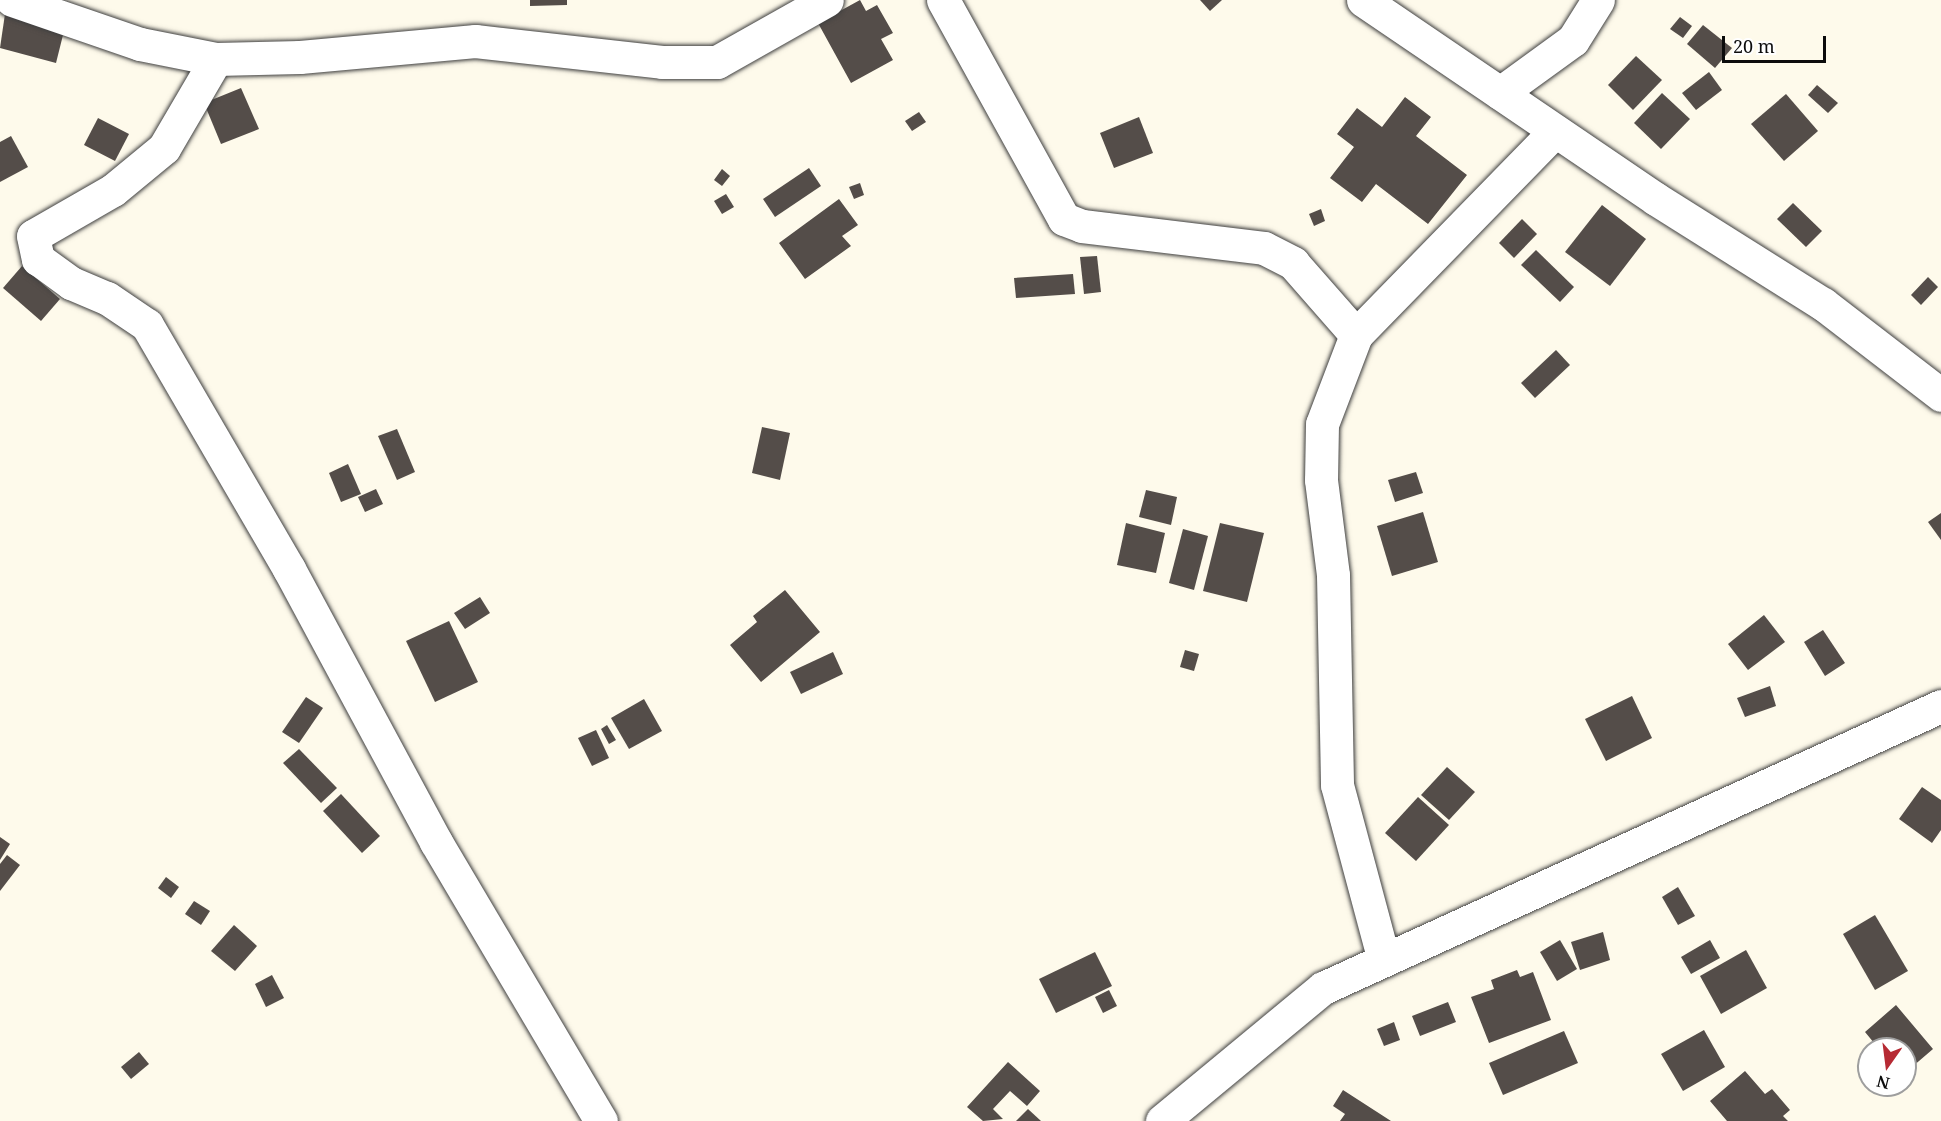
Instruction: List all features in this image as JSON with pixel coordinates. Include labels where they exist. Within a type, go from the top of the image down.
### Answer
[{"type":"street","points":[[12,0],[140,44],[216,59],[300,57],[475,41],[662,62],[717,62],[827,0]]},
{"type":"street","points":[[943,0],[1064,219],[1082,226],[1264,248],[1293,262],[1356,335]]},
{"type":"street","points":[[1363,0],[1555,131],[1823,304],[1941,394]]},
{"type":"street","points":[[1500,93],[1573,40],[1598,0]]},
{"type":"street","points":[[216,59],[164,148],[113,190],[33,236],[38,259],[71,283],[107,298],[147,325],[289,569],[436,842],[601,1121]]},
{"type":"street","points":[[1383,957],[1337,784],[1333,574],[1321,480],[1322,424],[1342,361],[1356,335],[1555,131]]},
{"type":"street","points":[[1162,1121],[1323,988],[1383,957],[1941,706]]},
{"type":"building","points":[[530,0],[567,0],[567,5],[530,6]]},
{"type":"building","points":[[860,0],[866,11],[877,5],[893,33],[881,39],[893,60],[851,83],[818,23]]},
{"type":"building","points":[[1200,0],[1222,0],[1210,11]]},
{"type":"building","points":[[6,7],[66,23],[56,63],[0,48]]},
{"type":"building","points":[[1680,17],[1692,26],[1683,38],[1670,29]]},
{"type":"building","points":[[1703,25],[1732,48],[1715,68],[1687,44]]},
{"type":"building","points":[[1636,56],[1662,80],[1633,110],[1608,85]]},
{"type":"building","points":[[1709,72],[1722,90],[1696,110],[1682,93]]},
{"type":"building","points":[[1817,85],[1838,103],[1828,113],[1808,95]]},
{"type":"building","points":[[241,88],[259,129],[221,144],[204,103]]},
{"type":"building","points":[[1662,93],[1690,119],[1661,149],[1634,123]]},
{"type":"building","points":[[1786,94],[1818,131],[1784,161],[1751,124]]},
{"type":"building","points":[[1405,97],[1431,117],[1416,136],[1467,175],[1428,224],[1376,184],[1362,202],[1330,178],[1354,147],[1337,134],[1357,108],[1382,127]]},
{"type":"building","points":[[919,112],[926,122],[912,131],[905,121]]},
{"type":"building","points":[[1139,117],[1153,153],[1114,168],[1100,133]]},
{"type":"building","points":[[98,118],[129,134],[115,161],[84,145]]},
{"type":"building","points":[[11,136],[28,167],[0,182],[0,142]]},
{"type":"building","points":[[809,168],[821,186],[775,217],[763,199]]},
{"type":"building","points":[[722,169],[730,176],[722,186],[714,180]]},
{"type":"building","points":[[860,183],[864,195],[854,199],[849,187]]},
{"type":"building","points":[[726,194],[734,207],[722,214],[714,201]]},
{"type":"building","points":[[839,199],[858,225],[842,236],[851,246],[805,279],[779,243]]},
{"type":"building","points":[[1793,203],[1822,231],[1806,247],[1777,219]]},
{"type":"building","points":[[1602,205],[1646,239],[1610,286],[1565,252]]},
{"type":"building","points":[[1321,209],[1325,221],[1314,226],[1309,214]]},
{"type":"building","points":[[1522,219],[1537,234],[1514,258],[1499,243]]},
{"type":"building","points":[[1536,250],[1574,287],[1560,302],[1521,265]]},
{"type":"building","points":[[1097,256],[1101,292],[1084,294],[1080,257]]},
{"type":"building","points":[[22,266],[60,299],[41,321],[3,288]]},
{"type":"building","points":[[1073,274],[1075,294],[1016,298],[1014,278]]},
{"type":"building","points":[[1928,277],[1938,287],[1921,305],[1911,295]]},
{"type":"building","points":[[1556,350],[1570,365],[1535,398],[1521,383]]},
{"type":"building","points":[[762,427],[790,433],[780,480],[752,473]]},
{"type":"building","points":[[397,429],[415,472],[397,480],[378,436]]},
{"type":"building","points":[[348,464],[361,494],[341,502],[329,473]]},
{"type":"building","points":[[1416,472],[1423,493],[1395,502],[1388,480]]},
{"type":"building","points":[[376,489],[383,504],[365,512],[358,497]]},
{"type":"building","points":[[1146,490],[1177,497],[1171,525],[1139,517]]},
{"type":"building","points":[[1423,512],[1438,562],[1392,576],[1377,526]]},
{"type":"building","points":[[1941,513],[1941,540],[1928,522]]},
{"type":"building","points":[[1126,523],[1165,533],[1156,573],[1117,565]]},
{"type":"building","points":[[1220,523],[1264,533],[1247,602],[1203,591]]},
{"type":"building","points":[[1183,529],[1208,536],[1194,590],[1169,583]]},
{"type":"building","points":[[785,590],[820,632],[761,682],[730,645],[757,622],[753,616]]},
{"type":"building","points":[[480,597],[490,613],[465,629],[454,613]]},
{"type":"building","points":[[1764,615],[1785,642],[1748,670],[1728,644]]},
{"type":"building","points":[[449,621],[478,682],[435,702],[406,641]]},
{"type":"building","points":[[1823,630],[1845,663],[1825,676],[1804,642]]},
{"type":"building","points":[[1185,650],[1199,654],[1194,671],[1180,667]]},
{"type":"building","points":[[833,652],[843,674],[801,694],[790,672]]},
{"type":"building","points":[[1770,686],[1776,706],[1745,717],[1737,698]]},
{"type":"building","points":[[1632,696],[1652,738],[1606,761],[1585,719]]},
{"type":"building","points":[[306,697],[323,708],[299,743],[282,732]]},
{"type":"building","points":[[644,699],[662,731],[629,749],[611,718]]},
{"type":"building","points":[[607,725],[616,740],[609,744],[601,729]]},
{"type":"building","points":[[596,730],[609,758],[592,766],[578,738]]},
{"type":"building","points":[[299,749],[337,788],[321,803],[283,763]]},
{"type":"building","points":[[1447,767],[1475,792],[1449,820],[1421,795]]},
{"type":"building","points":[[1922,787],[1941,800],[1941,830],[1932,843],[1899,819]]},
{"type":"building","points":[[341,794],[380,836],[362,853],[323,811]]},
{"type":"building","points":[[1418,797],[1449,825],[1416,861],[1385,833]]},
{"type":"building","points":[[0,837],[10,844],[0,860]]},
{"type":"building","points":[[7,855],[20,865],[0,891],[0,864]]},
{"type":"building","points":[[166,877],[179,887],[171,898],[158,888]]},
{"type":"building","points":[[1678,887],[1695,916],[1678,925],[1662,897]]},
{"type":"building","points":[[194,901],[210,911],[201,925],[185,914]]},
{"type":"building","points":[[1875,915],[1908,971],[1875,990],[1843,934]]},
{"type":"building","points":[[234,925],[257,946],[235,971],[211,951]]},
{"type":"building","points":[[1603,932],[1610,960],[1580,970],[1571,942]]},
{"type":"building","points":[[1560,940],[1577,969],[1557,981],[1540,952]]},
{"type":"building","points":[[1710,940],[1720,958],[1691,974],[1681,957]]},
{"type":"building","points":[[1746,950],[1767,988],[1721,1014],[1700,976]]},
{"type":"building","points":[[1095,952],[1112,986],[1056,1013],[1039,979]]},
{"type":"building","points":[[1517,970],[1520,977],[1533,972],[1551,1020],[1489,1043],[1471,997],[1494,989],[1491,980]]},
{"type":"building","points":[[272,975],[284,998],[266,1007],[255,984]]},
{"type":"building","points":[[1109,990],[1117,1006],[1103,1013],[1095,997]]},
{"type":"building","points":[[1448,1002],[1456,1022],[1420,1036],[1412,1016]]},
{"type":"building","points":[[1896,1005],[1933,1049],[1917,1063],[1917,1037],[1869,1037],[1865,1032]]},
{"type":"building","points":[[1394,1022],[1400,1040],[1384,1046],[1377,1029]]},
{"type":"building","points":[[1704,1030],[1725,1067],[1683,1091],[1661,1054]]},
{"type":"building","points":[[1564,1031],[1578,1063],[1503,1095],[1489,1063]]},
{"type":"building","points":[[139,1052],[149,1064],[131,1079],[121,1067]]},
{"type":"building","points":[[1008,1062],[1040,1091],[1027,1106],[1010,1091],[993,1109],[1003,1119],[983,1121],[967,1107]]},
{"type":"building","points":[[1745,1071],[1765,1094],[1772,1089],[1790,1110],[1783,1116],[1788,1121],[1727,1121],[1710,1101]]},
{"type":"building","points":[[1343,1090],[1391,1121],[1340,1121],[1345,1114],[1333,1106]]},
{"type":"building","points":[[1028,1109],[1041,1121],[1016,1121]]}]
